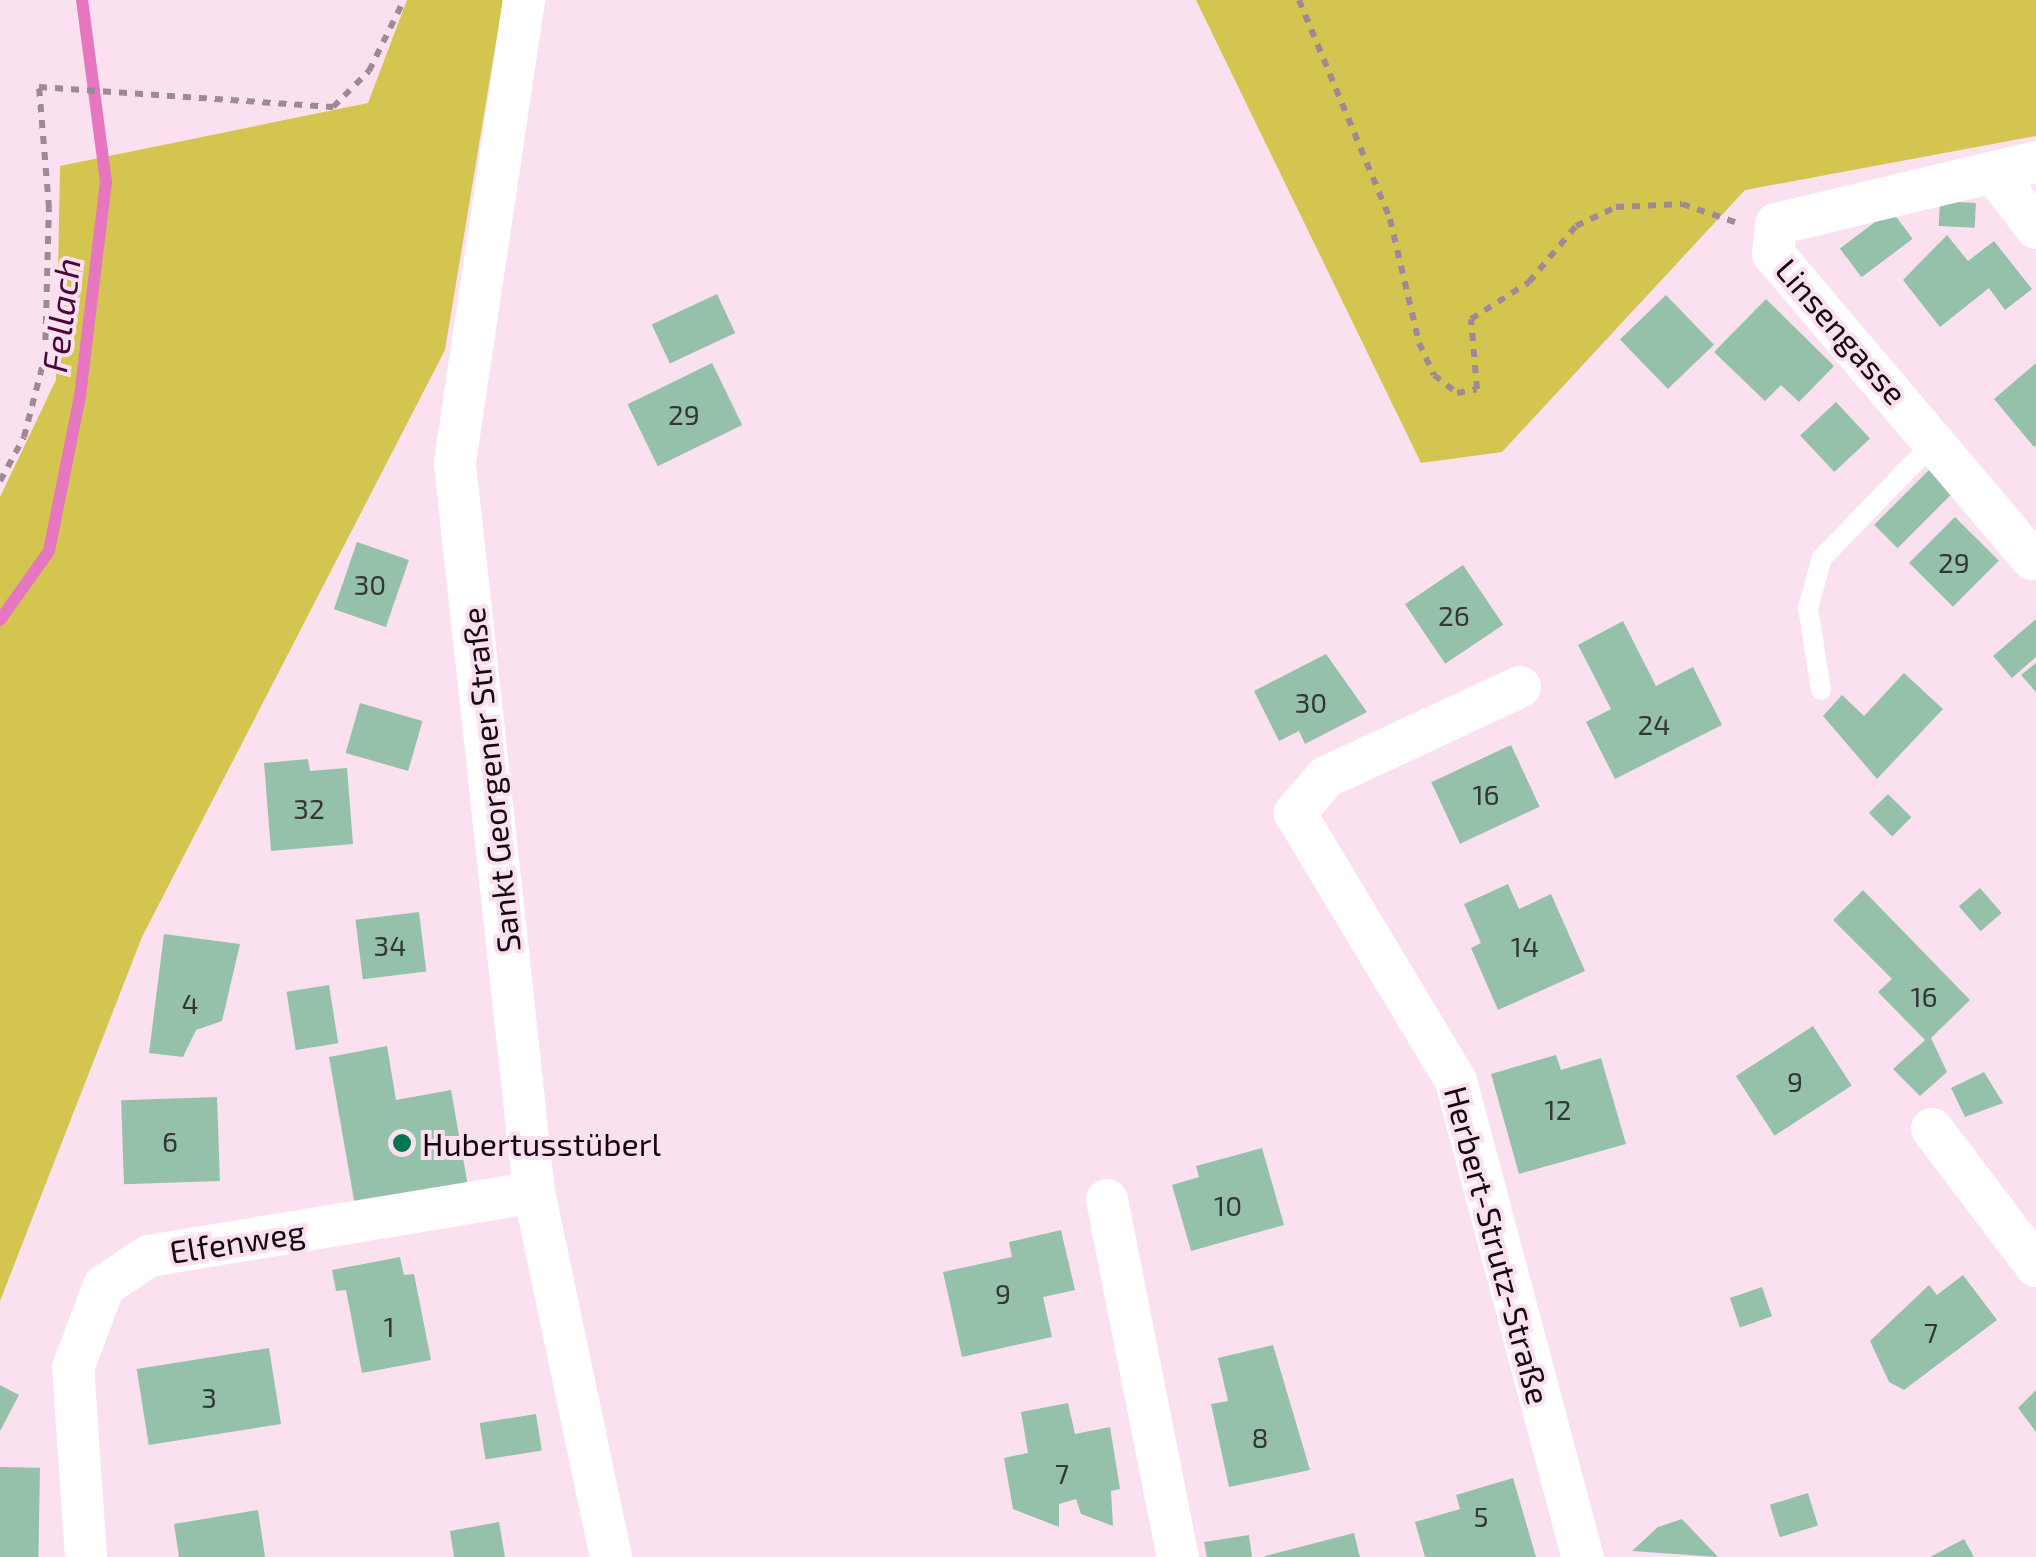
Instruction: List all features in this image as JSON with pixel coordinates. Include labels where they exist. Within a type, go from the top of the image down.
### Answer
[{"type":"street","name":"Sankt Georgener Straße","points":[[524,0],[456,464],[534,1192],[611,1557]]},
{"type":"street","name":"Linsengasse","points":[[2032,559],[1936,440],[1773,254],[1776,224],[2036,162]]},
{"type":"street","points":[[1994,173],[2036,228]]},
{"type":"street","name":"Herbert-Strutz-Straße","points":[[1520,687],[1326,777],[1295,813],[1456,1081],[1583,1557]]},
{"type":"street","points":[[1932,1129],[2036,1266]]},
{"type":"street","name":"Elfenweg","points":[[86,1557],[73,1368],[104,1286],[150,1256],[534,1192]]},
{"type":"street","points":[[1107,1200],[1178,1557]]},
{"type":"lane","points":[[1821,690],[1808,608],[1822,558],[1936,440]]},
{"type":"path","points":[[0,481],[24,438],[45,356],[49,208],[39,87],[117,87],[136,92],[333,107],[369,72],[404,0]]},
{"type":"path","points":[[1298,0],[1390,219],[1419,343],[1434,375],[1457,393],[1477,390],[1472,319],[1529,282],[1576,226],[1616,207],[1682,204],[1735,222],[1776,224]]},
{"type":"shaded area","points":[[407,0],[503,0],[445,350],[142,937],[0,1301],[0,497],[56,380],[60,166],[368,103]]},
{"type":"shaded area","points":[[1196,0],[2036,0],[2036,136],[1745,190],[1502,452],[1421,463]]},
{"type":"building","points":[[1940,201],[1976,203],[1975,228],[1939,226]]},
{"type":"building","points":[[1891,210],[1913,239],[1862,277],[1840,249]]},
{"type":"building","points":[[1947,235],[1968,261],[1994,241],[2032,289],[2005,310],[1989,288],[1940,327],[1903,280]]},
{"type":"building","points":[[717,294],[735,333],[670,363],[652,324]]},
{"type":"building","points":[[1666,295],[1714,345],[1668,389],[1620,339]]},
{"type":"building","points":[[1766,299],[1834,366],[1799,402],[1781,385],[1765,401],[1714,352]]},
{"type":"building","points":[[712,363],[742,425],[658,466],[628,404]]},
{"type":"building","points":[[2036,363],[2036,445],[2034,447],[1994,399]]},
{"type":"building","points":[[1836,402],[1870,439],[1834,472],[1800,435]]},
{"type":"building","points":[[1935,464],[1958,487],[1898,548],[1874,525]]},
{"type":"building","points":[[1955,517],[1999,561],[1953,607],[1909,563]]},
{"type":"building","points":[[357,542],[409,560],[386,627],[334,609]]},
{"type":"building","points":[[1463,565],[1503,625],[1445,664],[1405,604]]},
{"type":"building","points":[[2036,619],[2036,657],[2012,678],[1993,656]]},
{"type":"building","points":[[1623,621],[1656,686],[1693,667],[1722,725],[1615,779],[1586,722],[1611,709],[1578,645]]},
{"type":"building","points":[[1326,654],[1367,712],[1305,744],[1299,731],[1279,741],[1254,691]]},
{"type":"building","points":[[2036,663],[2036,692],[2021,675]]},
{"type":"building","points":[[1904,673],[1943,709],[1877,779],[1823,716],[1842,695],[1864,716]]},
{"type":"building","points":[[360,703],[422,721],[408,771],[346,753]]},
{"type":"building","points":[[1511,745],[1540,807],[1460,844],[1431,782]]},
{"type":"building","points":[[308,759],[310,771],[347,768],[353,844],[271,851],[264,763]]},
{"type":"building","points":[[1888,794],[1911,817],[1892,836],[1869,813]]},
{"type":"building","points":[[1508,884],[1519,909],[1551,894],[1585,971],[1498,1010],[1471,948],[1481,943],[1464,904]]},
{"type":"building","points":[[1980,888],[2002,913],[1981,931],[1959,906]]},
{"type":"building","points":[[1863,890],[1970,1000],[1931,1038],[1947,1072],[1920,1096],[1893,1069],[1925,1040],[1878,992],[1892,979],[1833,920]]},
{"type":"building","points":[[419,912],[426,972],[363,979],[355,920]]},
{"type":"building","points":[[164,934],[240,944],[222,1021],[196,1030],[183,1057],[149,1053]]},
{"type":"building","points":[[329,985],[338,1043],[296,1050],[287,992]]},
{"type":"building","points":[[1813,1026],[1852,1086],[1775,1136],[1736,1076]]},
{"type":"building","name":"Hubertusstüberl","points":[[387,1046],[396,1100],[451,1090],[468,1186],[355,1206],[329,1057]]},
{"type":"building","points":[[1556,1055],[1561,1070],[1601,1058],[1626,1144],[1519,1174],[1491,1074]]},
{"type":"building","points":[[1984,1072],[2003,1103],[1965,1117],[1951,1088]]},
{"type":"building","points":[[217,1097],[220,1181],[124,1184],[121,1100]]},
{"type":"building","points":[[1262,1148],[1284,1225],[1191,1251],[1172,1185],[1199,1177],[1196,1166]]},
{"type":"building","points":[[1061,1230],[1075,1290],[1043,1297],[1052,1337],[962,1357],[943,1272],[1012,1257],[1009,1242]]},
{"type":"building","points":[[400,1257],[404,1275],[414,1274],[431,1360],[362,1373],[346,1290],[336,1291],[332,1270]]},
{"type":"building","points":[[1963,1275],[1997,1320],[1904,1390],[1889,1382],[1870,1341],[1929,1285],[1937,1295]]},
{"type":"building","points":[[1762,1287],[1772,1316],[1740,1327],[1730,1298]]},
{"type":"building","points":[[1273,1345],[1310,1470],[1229,1487],[1211,1404],[1228,1401],[1218,1358]]},
{"type":"building","points":[[269,1348],[281,1424],[149,1445],[137,1369]]},
{"type":"building","points":[[0,1385],[19,1395],[0,1431]]},
{"type":"building","points":[[2036,1390],[2036,1432],[2018,1408]]},
{"type":"building","points":[[1068,1403],[1075,1434],[1110,1427],[1120,1489],[1111,1491],[1113,1526],[1081,1514],[1076,1499],[1059,1504],[1059,1527],[1013,1509],[1004,1458],[1028,1453],[1021,1412]]},
{"type":"building","points":[[536,1414],[542,1451],[485,1459],[480,1423]]},
{"type":"building","points":[[0,1467],[40,1468],[38,1557],[0,1557]]},
{"type":"building","points":[[1513,1478],[1536,1557],[1425,1557],[1415,1522],[1460,1509],[1456,1495]]},
{"type":"building","points":[[1808,1493],[1818,1526],[1780,1537],[1770,1505]]},
{"type":"building","points":[[258,1510],[265,1557],[179,1557],[174,1524]]},
{"type":"building","points":[[1682,1519],[1718,1557],[1632,1551],[1658,1527]]},
{"type":"building","points":[[499,1522],[505,1557],[454,1557],[450,1531]]},
{"type":"building","points":[[1354,1533],[1360,1557],[1265,1557],[1265,1556]]},
{"type":"building","points":[[1249,1535],[1252,1557],[1207,1557],[1204,1542]]},
{"type":"building","points":[[1964,1539],[1974,1557],[1930,1557]]},
{"type":"waterway","name":"Fellach","points":[[0,620],[49,551],[80,396],[106,182],[82,0]]},
{"type":"place","name":"Hubertusstüberl","points":[[402,1143]]}]
